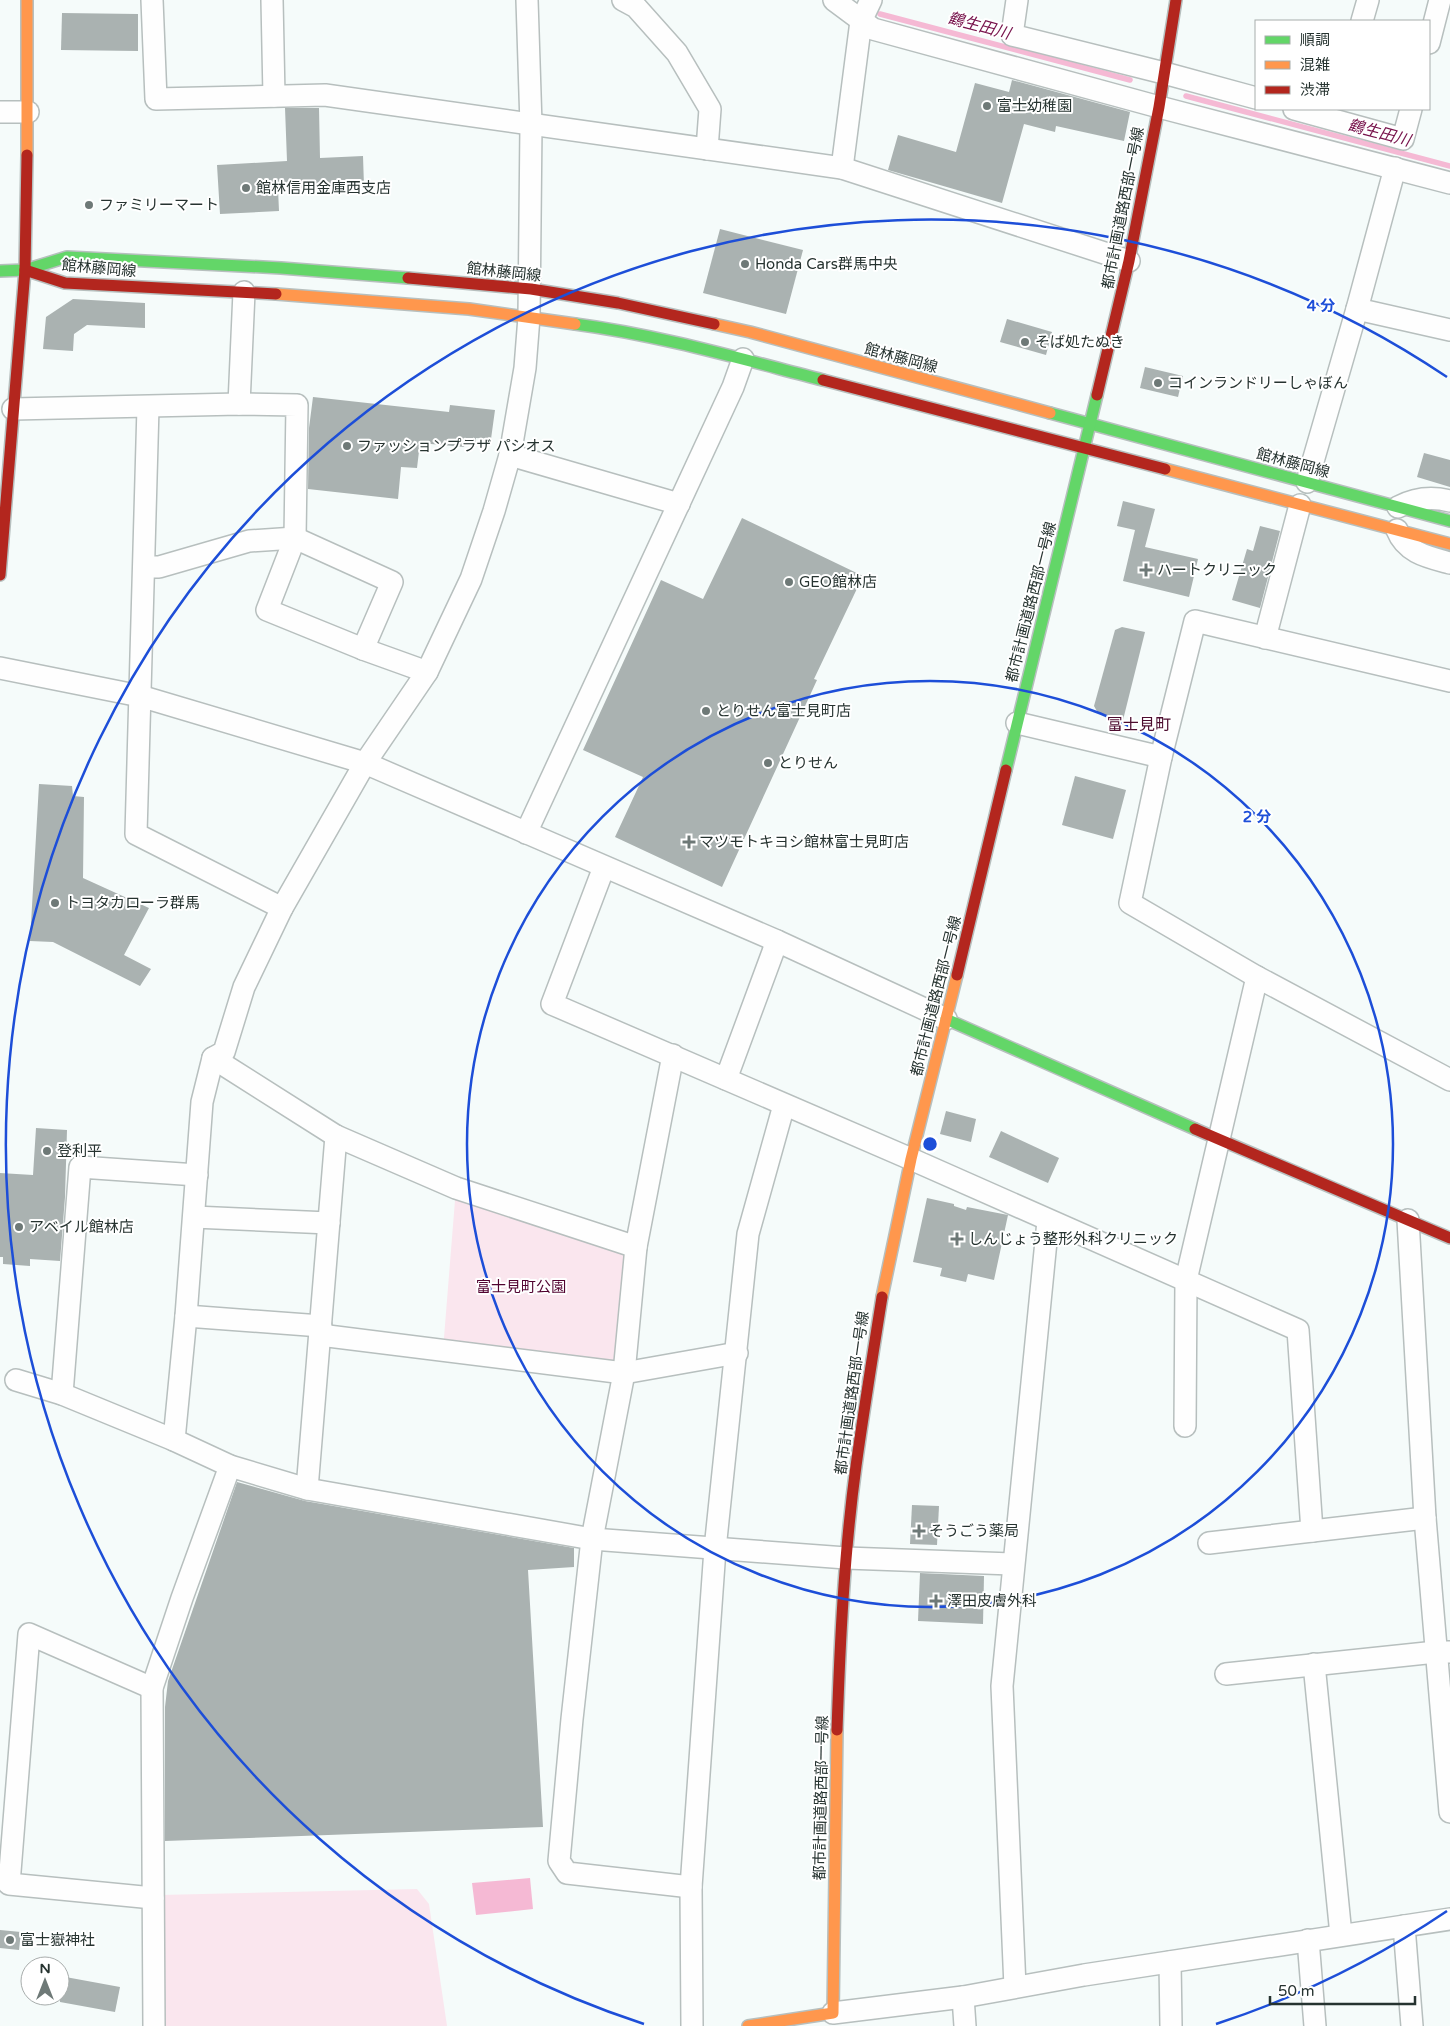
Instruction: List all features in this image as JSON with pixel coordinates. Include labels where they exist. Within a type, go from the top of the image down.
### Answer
[{"type":"main road","points":[[0,575],[25,270],[28,112],[27,0]]},
{"type":"main road","name":"都市計画道路西部一号線","points":[[833,2013],[835,1800],[840,1634],[856,1466],[883,1287],[911,1159],[1129,261],[1176,0]]},
{"type":"main road","name":"館林藤岡線","points":[[25,270],[67,257],[402,277],[531,290],[618,303],[750,332],[1450,521]]},
{"type":"main road","points":[[0,271],[25,270]]},
{"type":"main road","name":"館林藤岡線","points":[[25,270],[65,283],[244,292],[468,309],[613,329],[743,359],[1450,544]]},
{"type":"main road","points":[[946,1019],[1220,1140],[1450,1238]]},
{"type":"main road","points":[[748,2026],[833,2013]]},
{"type":"street","points":[[152,0],[156,99],[324,95],[842,168],[1129,261]]},
{"type":"street","points":[[272,0],[274,96]]},
{"type":"street","points":[[174,1440],[186,1316],[202,1102],[213,1058],[224,1052],[244,987],[282,908],[365,763],[427,672],[471,578],[494,511],[510,455],[525,368],[531,290],[531,125],[527,0]]},
{"type":"street","points":[[623,0],[636,7],[677,53],[710,108],[707,149]]},
{"type":"street","points":[[834,0],[873,29],[1158,107],[1450,183]]},
{"type":"street","points":[[842,168],[862,21],[871,0]]},
{"type":"street","points":[[1017,0],[1012,35],[1255,98]]},
{"type":"street","points":[[1362,20],[1368,0]]},
{"type":"street","points":[[1430,39],[1440,0]]},
{"type":"street","points":[[1301,110],[1337,115],[1403,139],[1411,110]]},
{"type":"street","points":[[0,112],[28,112]]},
{"type":"street","points":[[1308,482],[1395,168]]},
{"type":"street","points":[[238,404],[244,292]]},
{"type":"street","points":[[1357,309],[1450,330]]},
{"type":"street","points":[[526,833],[733,387],[743,359]]},
{"type":"street","points":[[13,409],[238,404],[297,405],[295,538],[267,610],[363,649],[427,672]]},
{"type":"street","points":[[148,407],[136,834],[282,908]]},
{"type":"street","points":[[510,455],[679,504]]},
{"type":"street","points":[[1398,507],[1422,498],[1440,498],[1450,501]]},
{"type":"street","points":[[1265,638],[1300,505]]},
{"type":"street","points":[[1397,530],[1404,544],[1414,552],[1450,563]]},
{"type":"street","points":[[144,567],[160,567],[249,541],[295,538],[392,582],[363,649]]},
{"type":"street","points":[[1450,682],[1195,621],[1161,757],[1130,903],[1257,977],[1450,1080]]},
{"type":"street","points":[[0,668],[140,696],[365,763],[777,941],[946,1019]]},
{"type":"street","points":[[1017,723],[1161,757]]},
{"type":"street","points":[[604,867],[552,1004],[911,1159],[1298,1330],[1312,1531]]},
{"type":"street","points":[[726,1079],[777,941]]},
{"type":"street","points":[[1184,1426],[1186,1280],[1257,977]]},
{"type":"street","points":[[673,1055],[636,1247],[624,1373],[592,1538],[572,1718],[559,1861],[566,1873],[691,1887]]},
{"type":"street","points":[[213,1058],[336,1136],[456,1188],[636,1247]]},
{"type":"street","points":[[692,2026],[691,1887],[715,1549],[748,1234],[784,1105]]},
{"type":"street","points":[[307,1489],[336,1136]]},
{"type":"street","points":[[62,1394],[80,1167],[197,1175]]},
{"type":"street","points":[[194,1217],[329,1224]]},
{"type":"street","points":[[1408,1220],[1425,1518],[1443,1652],[1450,1812]]},
{"type":"street","points":[[1015,1987],[1001,1696],[1012,1564],[1048,1221]]},
{"type":"street","points":[[186,1316],[320,1331],[624,1373],[737,1353]]},
{"type":"street","points":[[16,1380],[62,1394],[174,1440],[230,1466],[307,1489],[592,1538],[846,1558],[1012,1564]]},
{"type":"street","points":[[154,2026],[152,1688],[182,1598],[230,1466]]},
{"type":"street","points":[[1210,1543],[1425,1518]]},
{"type":"street","points":[[152,1688],[29,1634],[9,1760],[9,1884],[153,1898]]},
{"type":"street","points":[[1226,1674],[1443,1652]]},
{"type":"street","points":[[1314,1664],[1341,1935]]},
{"type":"street","points":[[833,2013],[963,1997],[1170,1962],[1450,1919]]},
{"type":"street","points":[[1404,1926],[1412,2026]]},
{"type":"street","points":[[1308,1940],[1315,2026]]},
{"type":"street","points":[[1170,1962],[1171,2026]]},
{"type":"street","points":[[963,1997],[965,2026]]},
{"type":"green space","name":"富士見町公園","points":[[456,1188],[636,1247],[624,1373],[443,1350]]},
{"type":"green space","points":[[417,1889],[429,1904],[447,2026],[162,2026],[160,1895]]},
{"type":"shaded area","points":[[530,1878],[533,1909],[476,1915],[472,1883]]},
{"type":"building","points":[[62,13],[138,14],[138,51],[61,50]]},
{"type":"building","points":[[1012,80],[1130,112],[1124,141],[1056,126],[1055,132],[1024,124],[1002,203],[888,170],[898,135],[956,152],[975,83],[1009,92]]},
{"type":"building","points":[[285,108],[319,108],[320,158],[363,156],[364,186],[278,189],[279,211],[220,214],[217,165],[287,161]]},
{"type":"building","points":[[720,229],[803,250],[786,314],[703,293]]},
{"type":"building","points":[[73,299],[145,303],[145,328],[87,325],[74,334],[73,351],[43,349],[46,317]]},
{"type":"building","points":[[1007,319],[1052,332],[1046,355],[1000,342]]},
{"type":"building","points":[[1145,367],[1183,376],[1178,397],[1140,388]]},
{"type":"building","points":[[313,397],[449,412],[450,405],[495,410],[491,439],[476,438],[476,444],[465,443],[464,447],[420,443],[417,468],[401,467],[398,499],[308,489],[309,428]]},
{"type":"building","points":[[1424,453],[1450,460],[1450,487],[1417,477]]},
{"type":"building","points":[[1123,501],[1155,509],[1145,547],[1198,559],[1189,597],[1123,581],[1135,530],[1117,526]]},
{"type":"building","points":[[742,518],[863,576],[814,679],[817,680],[722,887],[615,837],[643,777],[583,750],[661,580],[703,599]]},
{"type":"building","points":[[1260,526],[1280,531],[1260,608],[1232,600],[1247,549],[1253,551]]},
{"type":"building","points":[[1122,627],[1145,632],[1123,720],[1098,713],[1094,706],[1115,630]]},
{"type":"building","points":[[1075,776],[1126,790],[1113,839],[1062,825]]},
{"type":"building","points":[[39,784],[72,786],[73,796],[84,797],[83,878],[149,908],[124,955],[151,969],[140,986],[53,942],[30,941]]},
{"type":"building","points":[[946,1111],[976,1119],[971,1142],[940,1134]]},
{"type":"building","points":[[36,1128],[67,1130],[65,1197],[60,1261],[30,1259],[30,1266],[3,1264],[3,1257],[0,1257],[0,1173],[33,1175]]},
{"type":"building","points":[[1001,1131],[1059,1158],[1048,1183],[989,1157]]},
{"type":"building","points":[[927,1198],[954,1204],[954,1206],[966,1210],[967,1207],[1008,1215],[994,1280],[968,1274],[966,1282],[940,1276],[942,1268],[913,1262]]},
{"type":"building","points":[[237,1482],[305,1501],[574,1548],[574,1567],[528,1570],[543,1827],[165,1841],[165,1707],[168,1681]]},
{"type":"building","points":[[912,1505],[939,1506],[937,1545],[910,1544]]},
{"type":"building","points":[[920,1573],[984,1576],[983,1624],[918,1621]]},
{"type":"building","name":"富士嶽神社","points":[[0,1930],[21,1932],[19,1950],[0,1948]]},
{"type":"building","points":[[70,1978],[120,1987],[115,2012],[70,2004]]},
{"type":"waterway","name":"鶴生田川","points":[[880,14],[1130,80]]},
{"type":"waterway","name":"鶴生田川","points":[[1186,96],[1450,166]]},
{"type":"traffic: fast","points":[[25,270],[67,257],[281,268],[408,278]]},
{"type":"traffic: fast","points":[[0,271],[25,270]]},
{"type":"traffic: fast","points":[[575,324],[638,334],[823,380]]},
{"type":"traffic: fast","points":[[1006,770],[1097,395]]},
{"type":"traffic: fast","points":[[1050,413],[1450,521]]},
{"type":"traffic: fast","points":[[946,1019],[1195,1129]]},
{"type":"traffic: slow","points":[[27,0],[27,155]]},
{"type":"traffic: slow","points":[[276,294],[469,309],[575,324]]},
{"type":"traffic: slow","points":[[714,324],[1050,413]]},
{"type":"traffic: slow","points":[[1165,469],[1450,544]]},
{"type":"traffic: slow","points":[[882,1297],[911,1159],[957,975]]},
{"type":"traffic: slow","points":[[748,2026],[833,2013],[837,1730]]},
{"type":"traffic: jam","points":[[1097,395],[1129,261],[1159,107],[1176,0]]},
{"type":"traffic: jam","points":[[0,575],[25,270],[27,155]]},
{"type":"traffic: jam","points":[[25,270],[65,283],[276,294]]},
{"type":"traffic: jam","points":[[408,278],[531,289],[618,303],[714,324]]},
{"type":"traffic: jam","points":[[823,380],[1165,469]]},
{"type":"traffic: jam","points":[[957,975],[1006,770]]},
{"type":"traffic: jam","points":[[1195,1129],[1450,1238]]},
{"type":"traffic: jam","points":[[837,1730],[848,1532],[859,1445],[882,1297]]},
{"type":"place","name":"富士幼稚園","points":[[987,106]]},
{"type":"place","name":"館林信用金庫西支店","points":[[246,188]]},
{"type":"place","name":"ファミリーマート","points":[[89,205]]},
{"type":"place","name":"Honda Cars群馬中央","points":[[745,264]]},
{"type":"place","name":"そば処たぬき","points":[[1025,342]]},
{"type":"place","name":"コインランドリーしゃぼん","points":[[1158,383]]},
{"type":"place","name":"ファッションプラザ パシオス","points":[[347,446]]},
{"type":"place","name":"ハートクリニック","points":[[1146,570]]},
{"type":"place","name":"GEO館林店","points":[[789,582]]},
{"type":"place","name":"とりせん富士見町店","points":[[706,711]]},
{"type":"place","name":"とりせん","points":[[768,763]]},
{"type":"place","name":"マツモトキヨシ館林富士見町店","points":[[689,842]]},
{"type":"place","name":"トヨタカローラ群馬","points":[[55,903]]},
{"type":"place","name":"登利平","points":[[47,1151]]},
{"type":"place","name":"アベイル館林店","points":[[19,1227]]},
{"type":"place","name":"しんじょう整形外科クリニック","points":[[957,1239]]},
{"type":"place","name":"そうごう薬局","points":[[919,1531]]},
{"type":"place","name":"澤田皮膚外科","points":[[936,1601]]},
{"type":"place","name":"富士嶽神社","points":[[10,1940]]},
{"type":"district","name":"富士見町","points":[[1139,725]]}]
